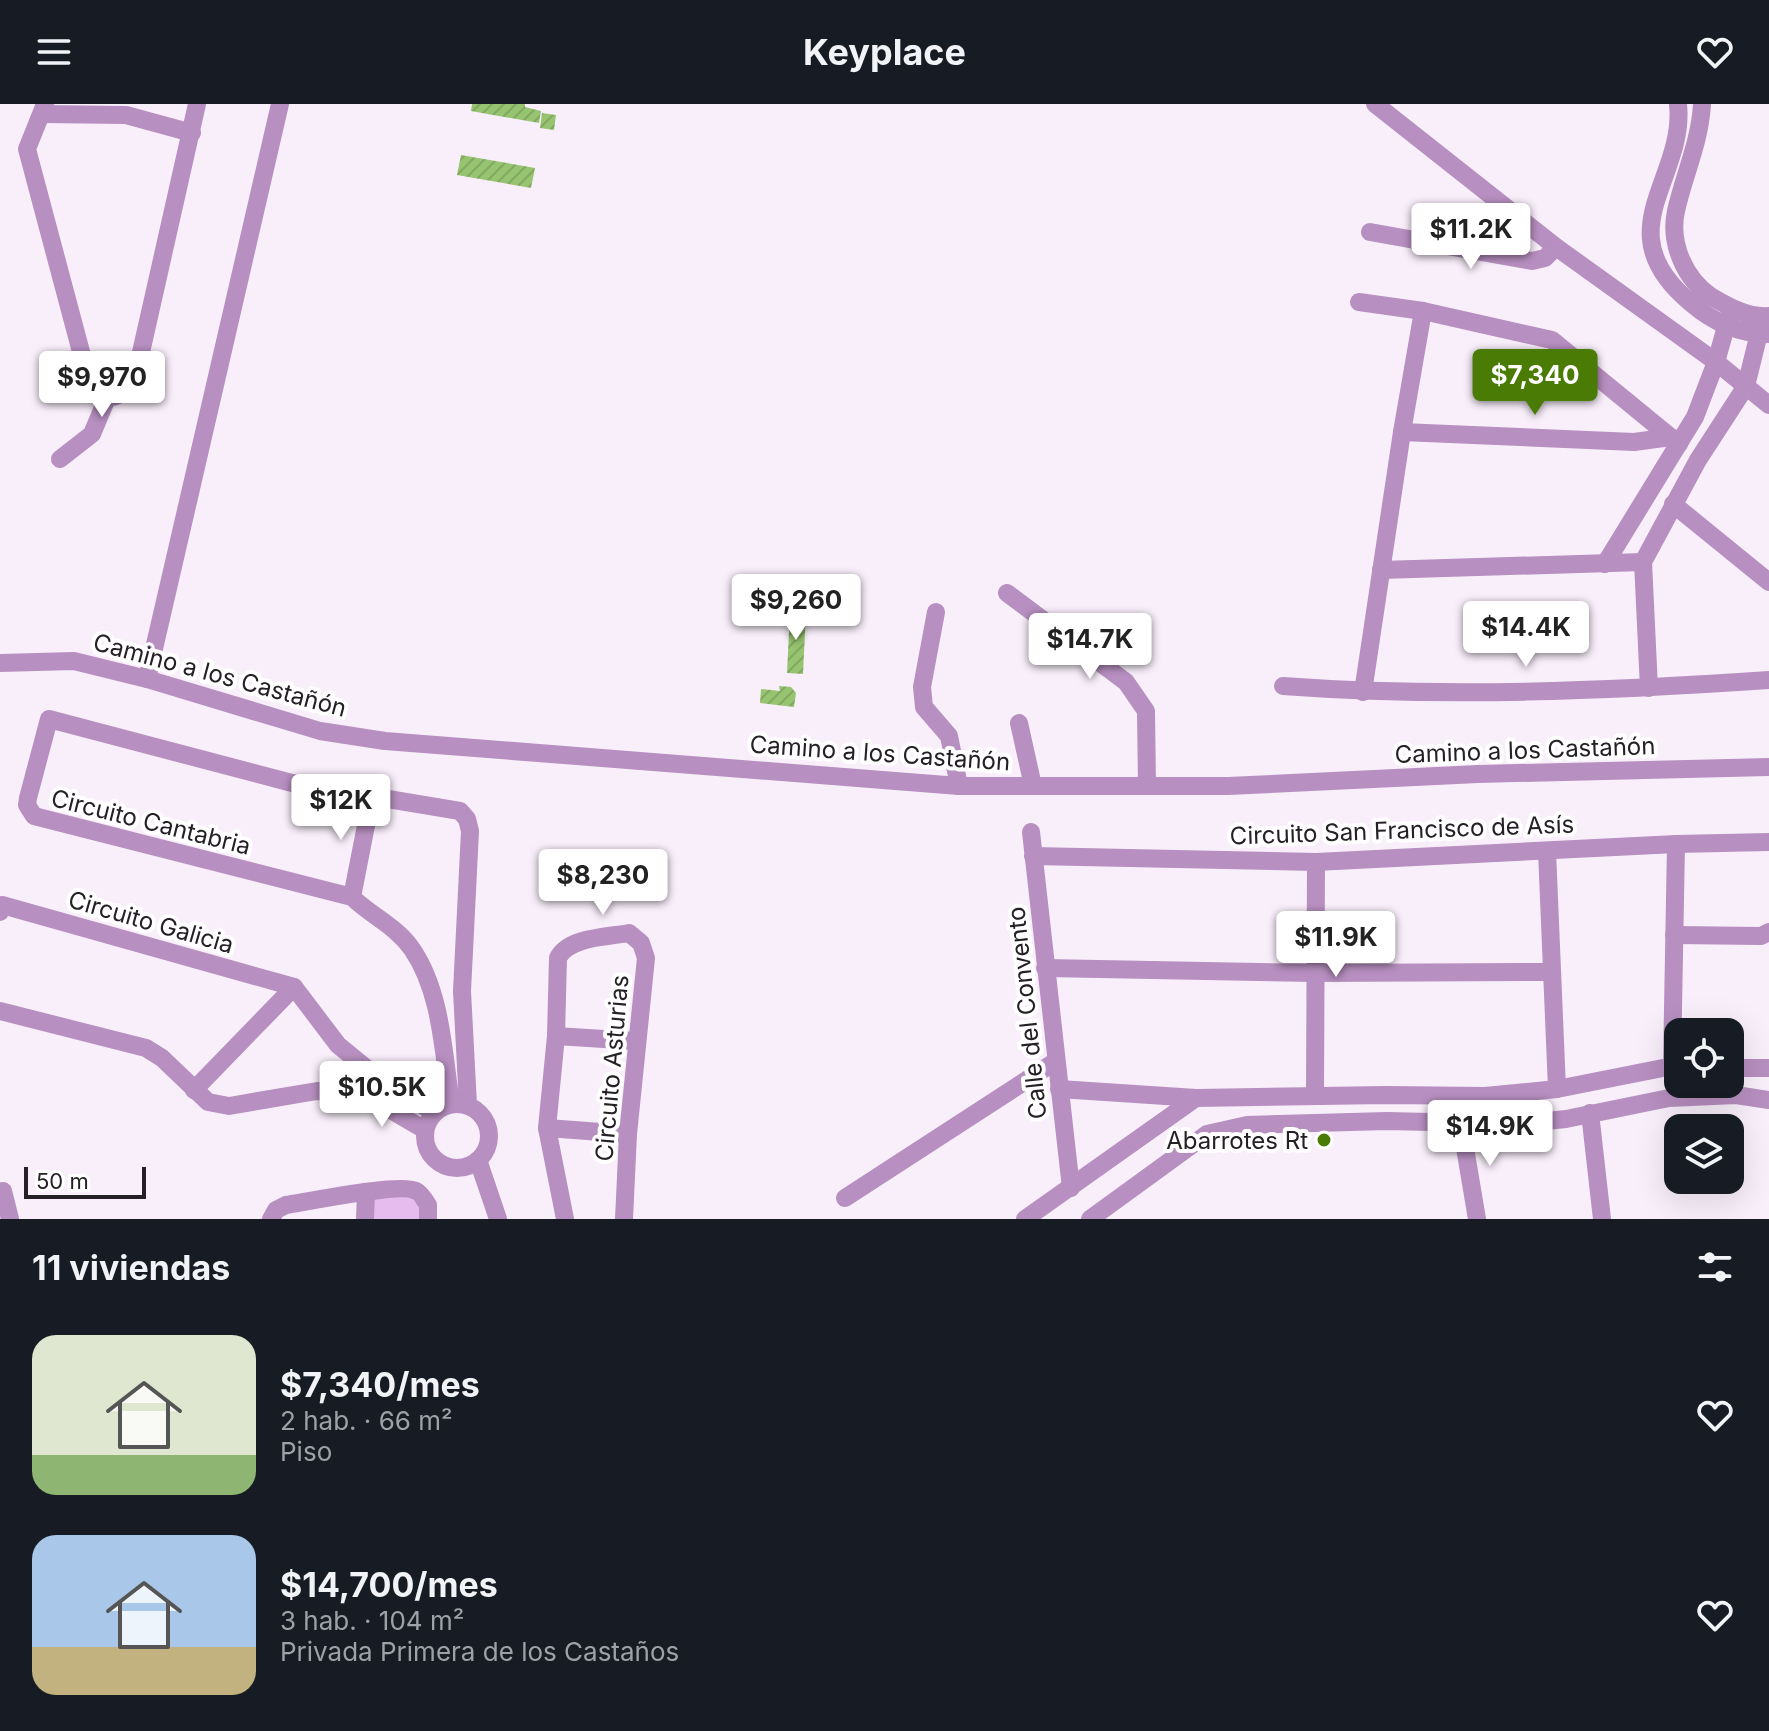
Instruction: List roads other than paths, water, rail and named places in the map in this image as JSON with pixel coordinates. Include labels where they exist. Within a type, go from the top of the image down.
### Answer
[{"type":"street","points":[[192,133],[126,115],[43,109],[27,149],[92,393],[107,398],[123,393],[135,379],[158,267],[192,133],[197,104]]},
{"type":"street","points":[[147,679],[280,104]]},
{"type":"street","points":[[1375,104],[1556,247],[1716,362],[1769,405]]},
{"type":"street","points":[[1649,688],[1643,562],[1698,460],[1746,386],[1765,325],[1709,316],[1673,288],[1652,250],[1655,197],[1675,143],[1678,104]]},
{"type":"street","points":[[1702,104],[1692,160],[1675,214],[1677,247],[1687,272],[1728,317]]},
{"type":"street","points":[[1370,232],[1532,261],[1545,258],[1556,247]]},
{"type":"street","points":[[1359,302],[1423,311],[1552,340],[1675,440]]},
{"type":"street","points":[[1363,692],[1423,311]]},
{"type":"street","points":[[1605,564],[1675,440],[1695,417],[1716,362],[1728,317]]},
{"type":"street","points":[[1753,359],[1769,372]]},
{"type":"street","points":[[60,459],[92,434],[107,398]]},
{"type":"street","points":[[1402,432],[1634,442],[1675,440]]},
{"type":"street","points":[[1673,504],[1769,582]]},
{"type":"street","points":[[1381,570],[1643,562]]},
{"type":"street","points":[[1007,593],[1126,682],[1146,711],[1147,786]]},
{"type":"street","points":[[936,612],[922,687],[924,707],[949,736],[959,786]]},
{"type":"street","name":"Camino a los Castañón","points":[[0,663],[74,661],[147,679],[320,731],[385,741],[959,786],[1228,786],[1478,774],[1769,767]]},
{"type":"street","points":[[1283,686],[1363,692],[1649,688],[1769,680]]},
{"type":"street","name":"Circuito Cantabria","points":[[49,719],[322,790],[372,795],[460,811],[467,819],[470,831],[459,1104],[433,992],[412,949],[386,921],[352,897],[40,819],[29,811],[28,798],[49,719]]},
{"type":"street","points":[[1019,723],[1033,786]]},
{"type":"street","points":[[352,897],[372,795]]},
{"type":"street","name":"Calle del Convento","points":[[1031,832],[1071,1188]]},
{"type":"street","name":"Circuito San Francisco de Asís","points":[[1033,856],[1316,862],[1769,842]]},
{"type":"street","points":[[1675,1018],[1676,844]]},
{"type":"street","points":[[1547,851],[1557,1089]]},
{"type":"street","points":[[1315,1096],[1316,862]]},
{"type":"street","name":"Circuito Galicia","points":[[0,912],[2,905],[294,987]]},
{"type":"street","points":[[1674,935],[1761,936],[1769,932]]},
{"type":"street","name":"Circuito Asturias","points":[[565,1219],[547,1128],[556,1036],[558,958],[562,950],[572,944],[629,933],[641,943],[646,958],[628,1134],[624,1219]]},
{"type":"street","points":[[1045,968],[1315,973],[1552,972]]},
{"type":"street","points":[[194,1090],[294,987],[338,1045],[429,1121]]},
{"type":"street","points":[[433,992],[462,991]]},
{"type":"street","points":[[0,1011],[146,1048],[162,1058],[208,1102],[229,1106],[317,1091],[360,1092],[429,1121]]},
{"type":"street","points":[[556,1036],[636,1041]]},
{"type":"street","points":[[845,1198],[1056,1061]]},
{"type":"street","points":[[1059,1089],[1196,1098],[1485,1096],[1557,1089],[1664,1067]]},
{"type":"street","points":[[1744,1068],[1769,1068]]},
{"type":"street","points":[[360,1092],[371,1072]]},
{"type":"street","points":[[1616,1076],[1622,1106]]},
{"type":"street","points":[[1386,1095],[1387,1121]]},
{"type":"street","points":[[1090,1219],[1207,1134],[1247,1125],[1387,1121],[1517,1124],[1566,1119],[1669,1098],[1736,1095],[1769,1100]]},
{"type":"street","points":[[1025,1219],[1196,1098]]},
{"type":"street","points":[[459,1104],[481,1115],[489,1130],[487,1146],[478,1160],[450,1169],[441,1165],[428,1150],[429,1121],[459,1104]]},
{"type":"street","points":[[1590,1113],[1602,1219]]},
{"type":"street","points":[[1461,1124],[1477,1219]]},
{"type":"street","points":[[547,1128],[628,1134]]},
{"type":"street","points":[[478,1160],[498,1219]]},
{"type":"street","points":[[271,1219],[276,1210],[286,1205],[408,1188],[417,1191],[428,1205],[428,1219]]},
{"type":"street","points":[[3,1191],[10,1219]]},
{"type":"street","points":[[365,1219],[366,1192]]},
{"type":"place","name":"Abarrotes Rt","points":[[1324,1140]]}]
